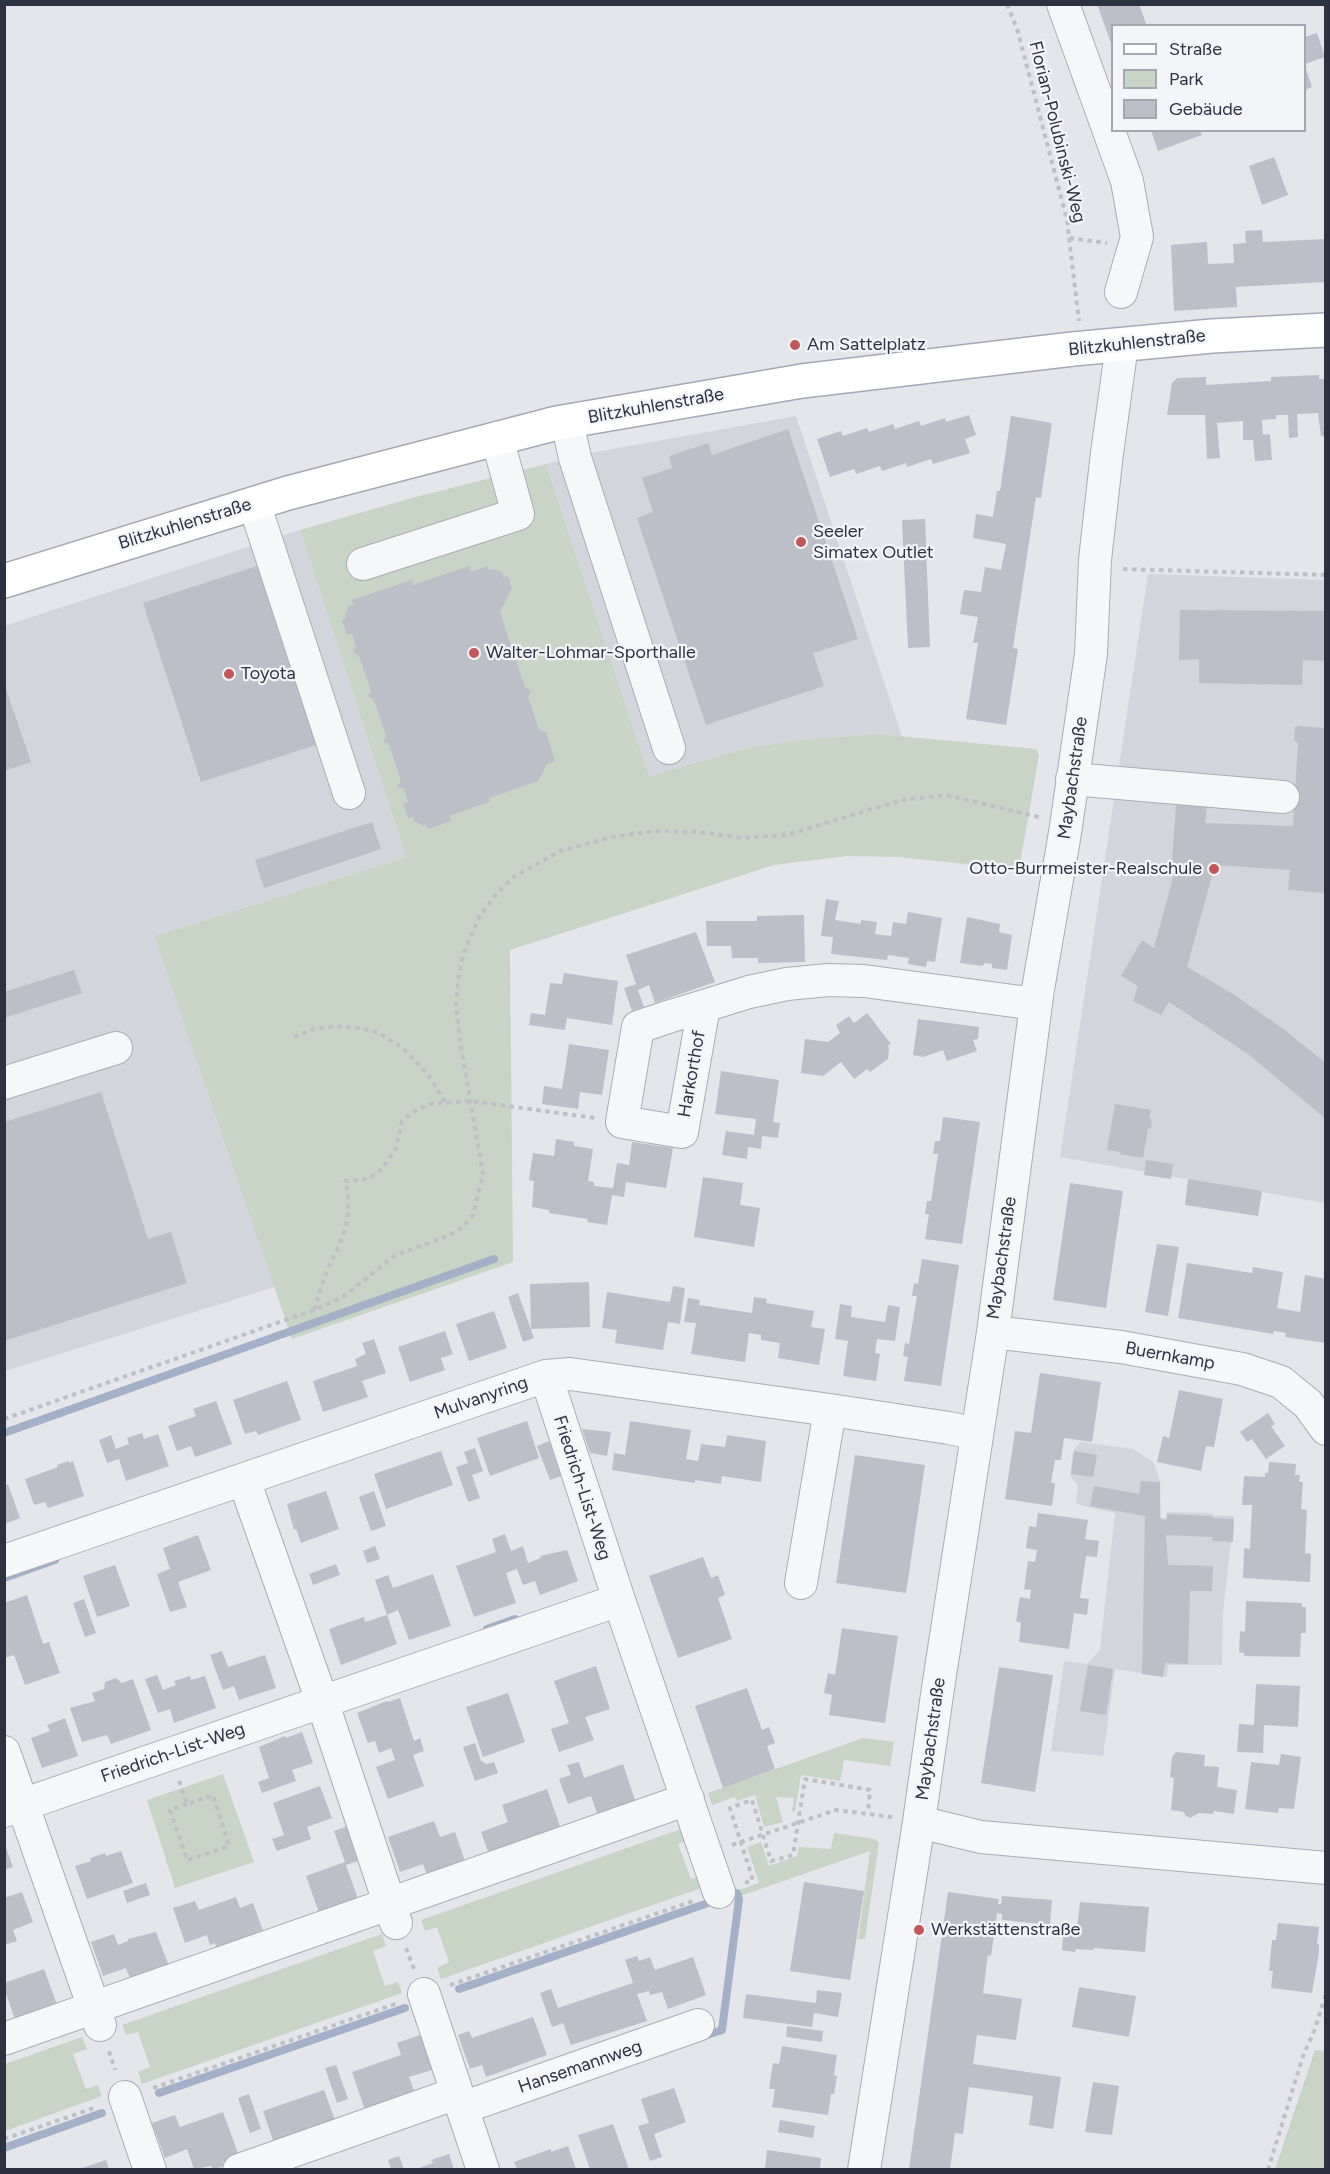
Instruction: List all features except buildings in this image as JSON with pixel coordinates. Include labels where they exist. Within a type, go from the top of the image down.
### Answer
[{"type":"main road","name":"Blitzkuhlenstraße","points":[[4,581],[254,503],[497,438],[567,422],[802,381],[1082,348],[1212,336],[1326,330]]},
{"type":"street","points":[[1063,4],[1127,181],[1137,237],[1121,292]]},
{"type":"street","name":"Maybachstraße","points":[[864,2169],[920,1822],[938,1688],[993,1332],[1036,1004],[1066,823],[1090,654],[1095,568],[1107,453],[1122,345]]},
{"type":"street","points":[[567,422],[575,458],[669,748]]},
{"type":"street","points":[[363,564],[518,514],[497,438]]},
{"type":"street","points":[[254,503],[349,792]]},
{"type":"street","points":[[1072,779],[1283,797]]},
{"type":"street","name":"Harkorthof","points":[[704,1006],[682,1132],[622,1122],[638,1027],[704,1006],[787,984],[828,980],[901,984],[1036,1004]]},
{"type":"street","points":[[4,1083],[116,1048]]},
{"type":"street","name":"Buernkamp","points":[[993,1332],[1121,1347],[1242,1369],[1281,1382],[1308,1404],[1326,1429]]},
{"type":"street","name":"Mulvanyring","points":[[4,1561],[546,1376],[570,1374],[830,1410],[977,1434]]},
{"type":"street","name":"Friedrich-List-Weg","points":[[546,1376],[619,1600],[719,1892]]},
{"type":"street","points":[[801,1583],[830,1410]]},
{"type":"street","points":[[244,1480],[322,1701],[393,1913]]},
{"type":"street","name":"Friedrich-List-Weg","points":[[14,1808],[619,1600]]},
{"type":"street","points":[[4,1752],[14,1808],[97,2016]]},
{"type":"street","points":[[4,2039],[97,2016],[393,1913],[688,1799]]},
{"type":"street","points":[[920,1822],[981,1837],[1326,1868]]},
{"type":"street","points":[[423,1994],[483,2169]]},
{"type":"street","name":"Hansemannweg","points":[[239,2169],[698,2025]]},
{"type":"street","points":[[125,2097],[150,2169]]},
{"type":"path","name":"Florian-Polubinski-Weg","points":[[1008,4],[1067,220],[1069,238],[1134,247]]},
{"type":"path","points":[[1069,238],[1082,348]]},
{"type":"path","points":[[1095,568],[1326,575]]},
{"type":"path","points":[[4,1419],[314,1310],[343,1297],[394,1256],[450,1235],[463,1227],[473,1215],[483,1174],[456,1006],[463,955],[477,919],[492,898],[512,878],[560,851],[612,837],[655,831],[698,832],[742,838],[786,835],[902,800],[946,795],[1066,823]]},
{"type":"path","points":[[294,1037],[314,1029],[336,1026],[360,1028],[379,1033],[403,1048],[429,1076],[445,1102]]},
{"type":"path","points":[[314,1310],[327,1269],[345,1230],[348,1193],[345,1181],[363,1180],[377,1174],[395,1151],[402,1120],[413,1112],[429,1104],[471,1101],[622,1122]]},
{"type":"path","points":[[169,1755],[187,1804]]},
{"type":"path","points":[[4,2139],[753,1880],[739,1842],[727,1809],[752,1800],[763,1834],[771,1861],[793,1855],[798,1823],[805,1779],[870,1790],[868,1813],[836,1810],[798,1823],[763,1834],[739,1842]]},
{"type":"path","points":[[213,1795],[230,1846],[187,1860],[170,1810],[187,1804],[213,1795]]},
{"type":"path","points":[[393,1913],[423,1994]]},
{"type":"path","points":[[1268,2169],[1303,2056],[1315,2029],[1326,1994]]},
{"type":"path","points":[[97,2016],[125,2097]]},
{"type":"shaded area","points":[[796,416],[902,736],[878,734],[807,739],[747,748],[649,776],[546,464],[585,454]]},
{"type":"shaded area","points":[[300,530],[406,857],[154,936],[275,1287],[5,1371],[4,626]]},
{"type":"shaded area","name":"Otto-Burrmeister-Realschule","points":[[1148,574],[1325,580],[1325,1203],[1060,1157]]},
{"type":"shaded area","points":[[1080,1442],[1133,1449],[1153,1462],[1160,1481],[1161,1518],[1166,1518],[1166,1512],[1234,1516],[1223,1612],[1222,1665],[1168,1665],[1167,1677],[1115,1669],[1103,1756],[1051,1751],[1064,1661],[1087,1664],[1100,1650],[1115,1513],[1076,1504],[1078,1485],[1070,1476],[1073,1451]]},
{"type":"green space","points":[[546,464],[649,776],[747,748],[807,739],[878,734],[1036,749],[1039,755],[1019,870],[900,857],[848,856],[774,865],[510,950],[513,1262],[292,1339],[154,936],[406,857],[300,530],[412,498]]},
{"type":"green space","points":[[863,1738],[894,1742],[890,1766],[844,1760],[840,1781],[801,1775],[795,1812],[792,1811],[794,1798],[776,1797],[783,1822],[764,1827],[755,1795],[737,1801],[735,1797],[712,1805],[708,1793]]},
{"type":"green space","points":[[223,1774],[254,1862],[175,1888],[147,1800]]},
{"type":"green space","points":[[687,1827],[691,1839],[678,1844],[691,1879],[703,1875],[707,1886],[441,1979],[437,1968],[449,1962],[437,1927],[425,1931],[421,1920]]},
{"type":"green space","points":[[834,1833],[875,1839],[879,1843],[865,1939],[858,1939],[870,1851],[460,1993],[458,1987],[759,1883],[747,1847],[761,1842],[769,1866],[797,1856],[799,1847],[831,1849]]},
{"type":"green space","points":[[382,1934],[386,1946],[373,1951],[385,1986],[398,1982],[402,1993],[142,2084],[138,2072],[150,2067],[138,2032],[126,2035],[122,2025]]},
{"type":"green space","points":[[82,2037],[87,2049],[73,2054],[86,2089],[98,2085],[102,2096],[5,2131],[5,2064]]},
{"type":"green space","points":[[1315,2050],[1325,2051],[1325,2169],[1275,2169]]},
{"type":"waterway","points":[[4,1433],[494,1259]]},
{"type":"waterway","points":[[4,1578],[55,1560]]},
{"type":"waterway","points":[[487,1629],[515,1619]]},
{"type":"waterway","points":[[459,1989],[737,1893],[739,1899],[722,2030],[701,2037]]},
{"type":"waterway","points":[[159,2093],[405,2008]]},
{"type":"waterway","points":[[4,2148],[102,2113]]},
{"type":"place","name":"Am Sattelplatz","points":[[795,345]]},
{"type":"place","name":"Seeler Simatex Outlet","points":[[801,542]]},
{"type":"place","name":"Walter-Lohmar-Sporthalle","points":[[474,653]]},
{"type":"place","name":"Toyota","points":[[229,674]]},
{"type":"place","name":"Otto-Burrmeister-Realschule","points":[[1214,869]]},
{"type":"place","name":"Werkstättenstraße","points":[[919,1930]]}]
